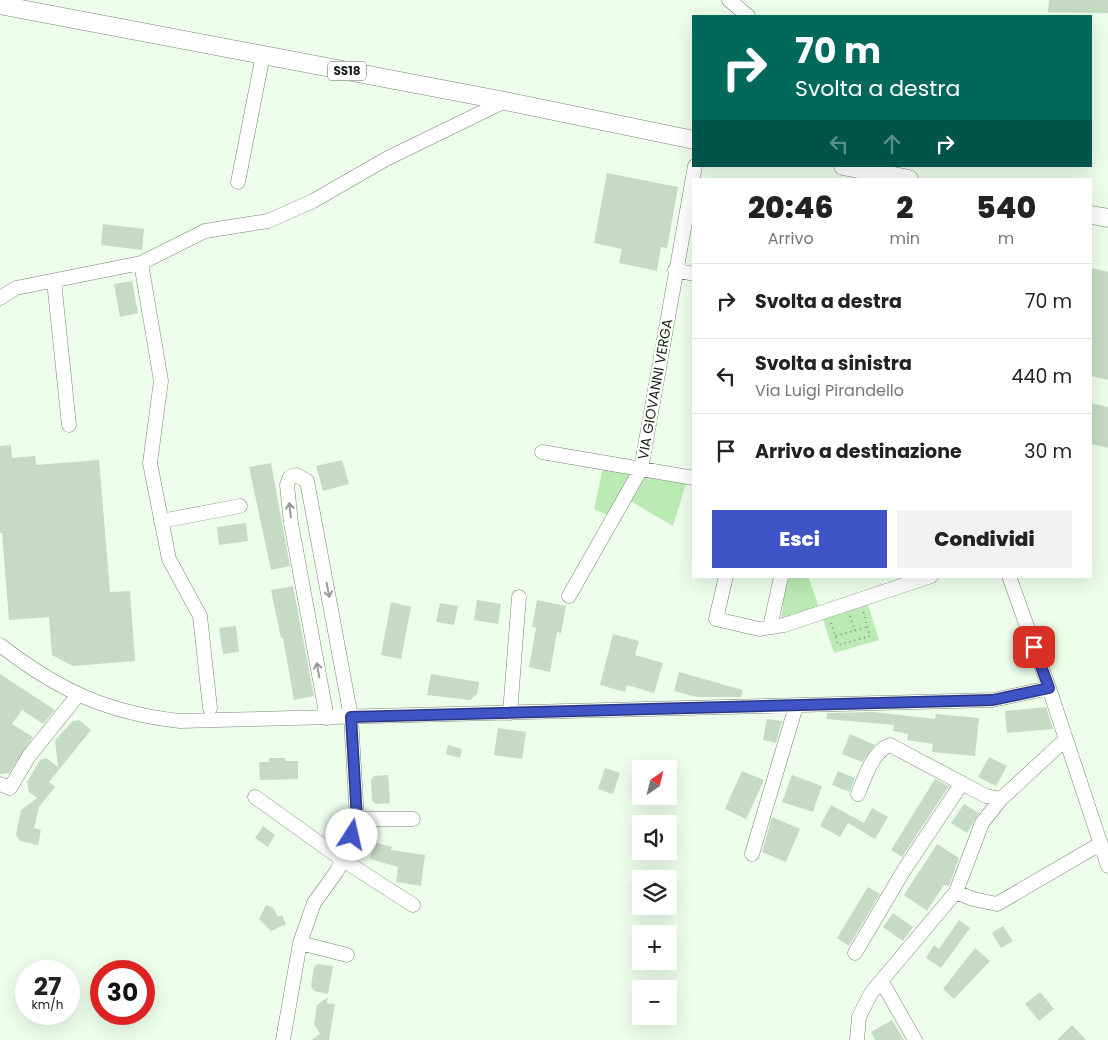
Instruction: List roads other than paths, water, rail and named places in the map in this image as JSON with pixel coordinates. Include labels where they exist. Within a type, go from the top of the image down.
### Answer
[{"type":"main road","name":"SS18","points":[[1,4],[505,101],[692,140]]},
{"type":"main road","points":[[848,167],[898,178]]},
{"type":"main road","points":[[1092,215],[1108,218]]},
{"type":"street","points":[[729,0],[746,14],[750,0]]},
{"type":"street","points":[[238,182],[263,55]]},
{"type":"street","points":[[0,298],[16,288],[141,263],[205,231],[268,221],[313,201],[386,159],[505,101]]},
{"type":"street","name":"VIA GIOVANNI VERGA","points":[[569,596],[641,470],[692,182]]},
{"type":"street","points":[[141,263],[161,381],[150,462],[169,559],[200,616],[210,708]]},
{"type":"street","points":[[675,270],[692,274]]},
{"type":"street","points":[[54,280],[69,425]]},
{"type":"street","points":[[542,452],[692,478]]},
{"type":"street","points":[[282,1040],[300,943],[314,903],[342,860],[357,819],[351,717],[306,481],[296,475],[290,477],[287,485],[291,522],[327,718]]},
{"type":"street","points":[[161,521],[240,506]]},
{"type":"street","points":[[726,578],[716,619],[759,629],[784,626],[925,578]]},
{"type":"street","points":[[770,627],[781,578]]},
{"type":"street","points":[[1010,578],[1049,688],[1108,866]]},
{"type":"street","points":[[510,713],[519,597]]},
{"type":"street","points":[[0,645],[49,680],[78,695],[144,717],[180,721],[993,700],[1049,688]]},
{"type":"street","points":[[0,784],[10,788],[29,756],[78,695]]},
{"type":"street","points":[[752,854],[796,706]]},
{"type":"street","points":[[857,1040],[859,1017],[871,993],[956,892],[982,823],[1002,799],[1066,739]]},
{"type":"street","points":[[858,794],[876,756],[882,748],[890,745],[986,796],[1002,799]]},
{"type":"street","points":[[855,953],[904,870],[962,783]]},
{"type":"street","points":[[255,797],[342,860],[413,905]]},
{"type":"street","points":[[357,819],[413,819]]},
{"type":"street","points":[[956,892],[973,899],[997,904],[1100,844]]},
{"type":"street","points":[[300,943],[347,955]]},
{"type":"street","points":[[882,982],[915,1040]]}]
